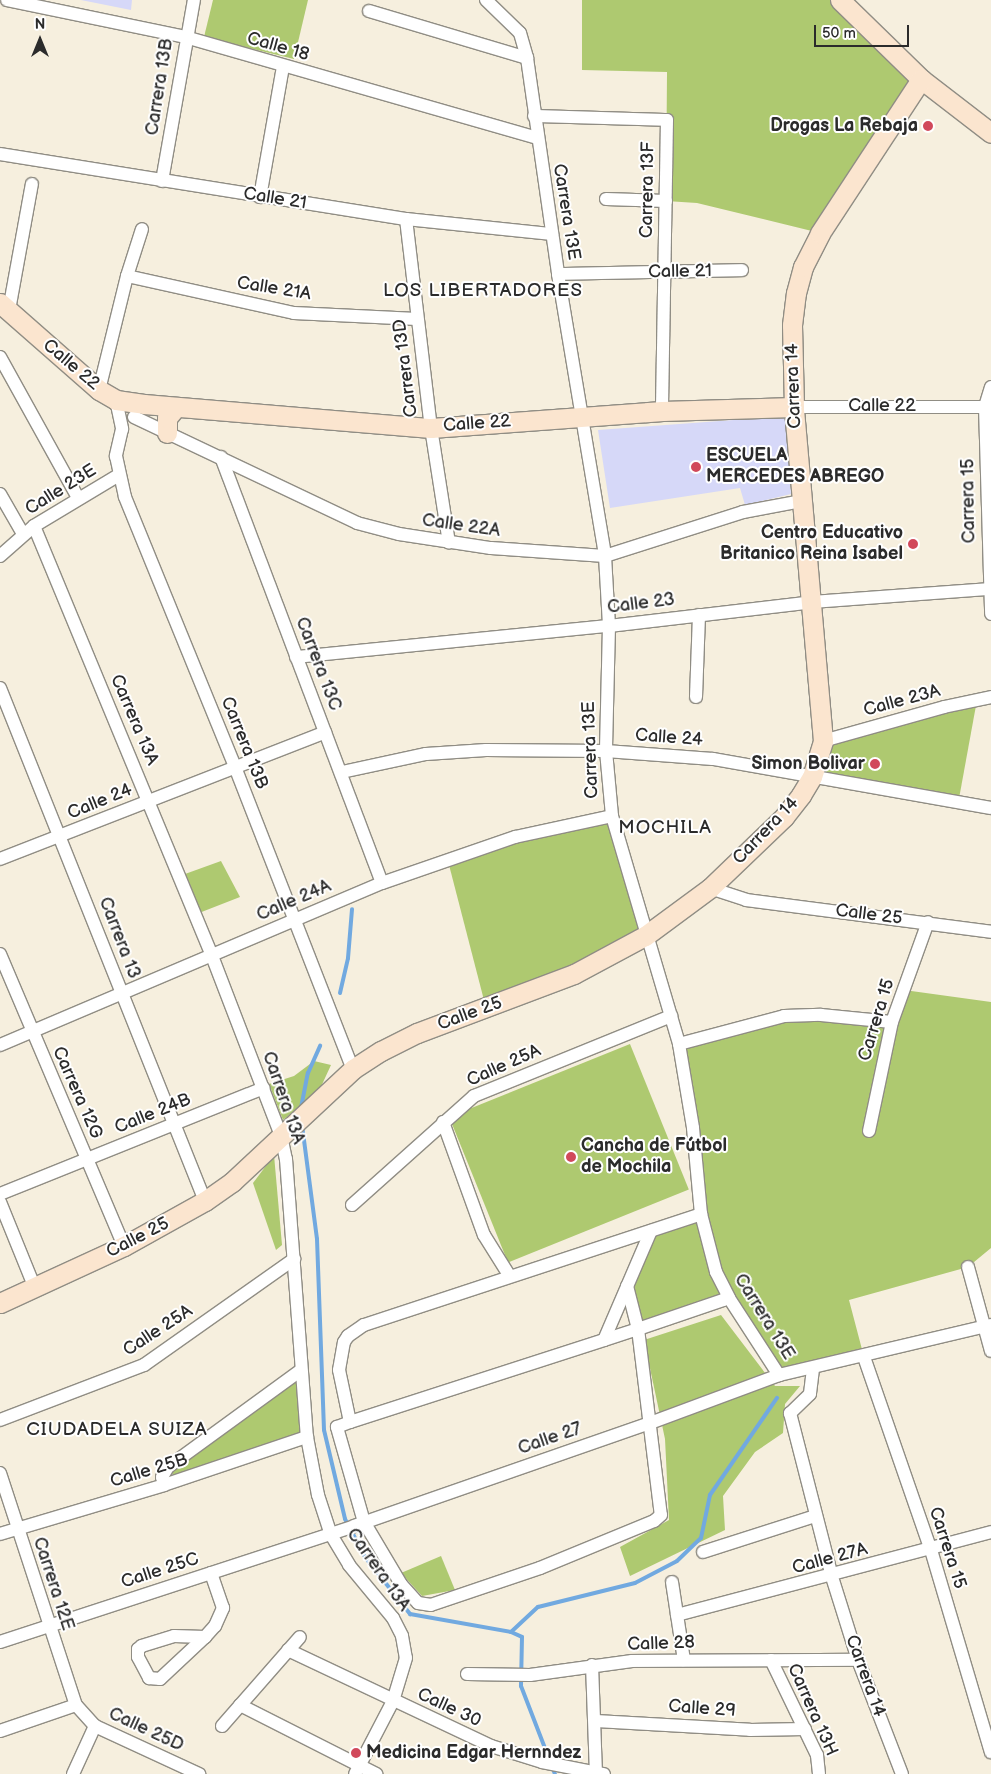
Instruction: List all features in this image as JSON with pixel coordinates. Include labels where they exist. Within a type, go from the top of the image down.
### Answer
[{"type":"street","name":"Calle 18","points":[[7,0],[185,38],[538,138]]},
{"type":"street","name":"Carrera 13B","points":[[162,181],[185,38],[194,0]]},
{"type":"street","name":"Carrera 13E","points":[[486,0],[520,33],[526,58],[558,274],[584,417],[605,556],[608,626],[606,751],[612,816],[645,936],[679,1044],[693,1128],[702,1214],[716,1272],[728,1298],[779,1375],[813,1369],[988,1326]]},
{"type":"street","points":[[840,0],[922,79],[991,133]]},
{"type":"street","points":[[369,11],[526,58]]},
{"type":"street","points":[[260,197],[283,67]]},
{"type":"street","name":"Carrera 14","points":[[710,888],[784,817],[812,777],[823,741],[812,602],[801,501],[794,407],[792,325],[803,267],[820,232],[922,79]]},
{"type":"street","name":"Carrera 13F","points":[[534,116],[667,120],[662,411]]},
{"type":"street","name":"Calle 21","points":[[0,154],[406,219],[552,234]]},
{"type":"street","points":[[4,306],[32,184]]},
{"type":"street","points":[[606,199],[666,201]]},
{"type":"street","name":"Carrera 13D","points":[[406,219],[431,428],[449,543]]},
{"type":"street","points":[[99,390],[127,276],[142,229]]},
{"type":"street","name":"Calle 21","points":[[558,274],[742,270]]},
{"type":"street","name":"Calle 21A","points":[[127,276],[294,313],[418,319]]},
{"type":"street","name":"Calle 22","points":[[4,306],[99,390],[139,411],[175,408],[431,428],[662,411],[794,407],[988,407]]},
{"type":"street","points":[[0,357],[78,498]]},
{"type":"street","name":"Carrera 15","points":[[991,387],[988,407],[991,614]]},
{"type":"street","name":"Carrera 13B","points":[[116,400],[122,429],[116,456],[125,497],[235,767],[353,1069]]},
{"type":"street","points":[[167,433],[167,418],[175,408]]},
{"type":"street","points":[[122,429],[139,411]]},
{"type":"street","name":"Calle 22A","points":[[139,411],[167,433],[357,523],[449,543],[549,554],[605,556],[743,512],[801,501]]},
{"type":"street","name":"Carrera 13C","points":[[221,457],[296,657],[342,772],[382,883]]},
{"type":"street","name":"Calle 23E","points":[[0,556],[34,526],[119,475]]},
{"type":"street","points":[[0,494],[23,534]]},
{"type":"street","name":"Carrera 13A","points":[[34,526],[149,801],[264,1088],[287,1130],[286,1159],[301,1370],[307,1437],[318,1495],[349,1564],[392,1618],[402,1636],[406,1658],[393,1701],[357,1770]]},
{"type":"street","name":"Calle 23","points":[[296,657],[608,626],[812,602],[990,590]]},
{"type":"street","points":[[696,697],[699,615]]},
{"type":"street","name":"Carrera 13","points":[[0,688],[60,836],[172,1125],[205,1201]]},
{"type":"street","name":"Calle 23A","points":[[823,741],[944,707],[991,697]]},
{"type":"street","name":"Calle 24","points":[[0,859],[325,732]]},
{"type":"street","name":"Calle 24","points":[[342,772],[435,754],[486,750],[606,751],[713,759],[991,808]]},
{"type":"street","name":"Calle 24A","points":[[0,1045],[382,883],[515,837],[612,816]]},
{"type":"street","name":"Calle 25","points":[[0,1303],[124,1246],[205,1201],[232,1182],[317,1100],[353,1069],[418,1033],[574,974],[645,936],[710,888],[746,900],[928,922],[991,932]]},
{"type":"street","name":"Carrera 15","points":[[870,1131],[892,1022],[928,922]]},
{"type":"street","name":"Carrera 12G","points":[[0,954],[31,1033],[124,1246]]},
{"type":"street","points":[[679,1044],[784,1016],[821,1015],[892,1022]]},
{"type":"street","name":"Calle 25A","points":[[352,1205],[474,1096],[671,1016]]},
{"type":"street","name":"Calle 24B","points":[[0,1194],[264,1088]]},
{"type":"street","points":[[443,1122],[484,1235],[509,1275]]},
{"type":"street","points":[[0,1202],[35,1288]]},
{"type":"street","points":[[350,1422],[339,1370],[348,1336],[364,1325],[509,1275],[702,1214]]},
{"type":"street","points":[[604,1340],[651,1231]]},
{"type":"street","name":"Calle 25A","points":[[0,1420],[144,1365],[294,1259]]},
{"type":"street","points":[[968,1267],[988,1326],[991,1352]]},
{"type":"street","points":[[627,1286],[638,1329],[662,1508],[659,1518],[540,1568],[424,1605],[401,1584],[359,1524],[337,1428],[350,1422],[638,1329],[728,1298]]},
{"type":"street","name":"Carrera 15","points":[[864,1357],[930,1550],[991,1752]]},
{"type":"street","name":"Carrera 14","points":[[813,1369],[810,1394],[790,1413],[832,1577],[858,1660],[902,1774]]},
{"type":"street","points":[[164,1485],[162,1477],[168,1467],[301,1370]]},
{"type":"street","name":"Calle 27","points":[[335,1531],[650,1423],[779,1375]]},
{"type":"street","name":"Calle 25B","points":[[0,1534],[164,1485],[307,1437]]},
{"type":"street","name":"Carrera 12E","points":[[0,1473],[48,1626],[76,1705]]},
{"type":"street","points":[[702,1552],[815,1516]]},
{"type":"street","name":"Calle 25C","points":[[0,1642],[335,1531]]},
{"type":"street","name":"Calle 27A","points":[[677,1615],[832,1577],[991,1532]]},
{"type":"street","points":[[205,1637],[174,1636],[142,1646],[138,1649],[138,1657],[149,1678],[160,1679],[205,1637],[222,1615],[211,1573]]},
{"type":"street","points":[[672,1582],[684,1660]]},
{"type":"street","points":[[222,1726],[300,1637]]},
{"type":"street","name":"Calle 30","points":[[288,1650],[491,1746],[542,1762],[600,1773]]},
{"type":"street","name":"Calle 28","points":[[466,1674],[530,1674],[592,1666],[684,1660],[858,1660]]},
{"type":"street","name":"Carrera 13H","points":[[771,1660],[818,1755],[819,1774]]},
{"type":"street","points":[[592,1666],[600,1773]]},
{"type":"street","points":[[0,1731],[76,1705]]},
{"type":"street","name":"Calle 25D","points":[[76,1705],[95,1726],[199,1774]]},
{"type":"street","points":[[240,1705],[357,1770],[376,1774]]},
{"type":"street","name":"Calle 29","points":[[596,1721],[750,1730],[805,1729]]},
{"type":"street","points":[[73,1774],[95,1726]]},
{"type":"shaded area","points":[[81,0],[132,0],[131,10]]},
{"type":"shaded area","name":"ESCUELA MERCEDES ABREGO","points":[[786,416],[791,494],[745,505],[740,488],[610,508],[598,430]]},
{"type":"green space","points":[[213,0],[308,0],[294,59],[204,37]]},
{"type":"green space","points":[[582,0],[840,0],[921,79],[820,233],[697,203],[666,201],[667,72],[582,70]]},
{"type":"green space","points":[[977,700],[958,804],[812,777],[823,741]]},
{"type":"green space","points":[[612,816],[645,936],[486,1008],[448,861]]},
{"type":"green space","points":[[221,861],[240,897],[199,913],[185,874]]},
{"type":"green space","points":[[904,990],[991,1002],[991,1248],[968,1267],[849,1300],[864,1357],[779,1375],[723,1300],[638,1329],[627,1286],[651,1231],[701,1213],[679,1044],[784,1016],[892,1022]]},
{"type":"green space","name":"Cancha de Fútbol de Mochila","points":[[630,1044],[689,1190],[508,1263],[449,1117]]},
{"type":"green space","points":[[314,1061],[331,1065],[319,1091],[283,1120],[269,1084],[294,1076]]},
{"type":"green space","points":[[274,1155],[282,1245],[276,1250],[253,1183]]},
{"type":"green space","points":[[721,1315],[775,1386],[800,1386],[785,1404],[783,1433],[755,1452],[723,1496],[725,1530],[630,1576],[620,1547],[669,1520],[665,1439],[644,1340]]},
{"type":"green space","points":[[301,1370],[307,1437],[174,1480],[171,1468]]},
{"type":"green space","points":[[441,1556],[455,1590],[422,1596],[401,1573]]},
{"type":"waterway","points":[[340,993],[348,958],[352,909]]},
{"type":"waterway","points":[[301,1108],[308,1073],[320,1046]]},
{"type":"waterway","points":[[302,1125],[317,1239],[324,1430],[345,1519],[365,1557],[410,1614],[511,1632],[522,1637],[521,1686],[555,1774]]},
{"type":"waterway","points":[[511,1632],[538,1607],[635,1583],[677,1561],[701,1538],[710,1495],[777,1398]]},
{"type":"place","name":"Drogas La Rebaja","points":[[928,126]]},
{"type":"place","name":"ESCUELA MERCEDES ABREGO","points":[[696,467]]},
{"type":"place","name":"Centro Educativo Britanico Reina Isabel","points":[[913,544]]},
{"type":"place","name":"Simon Bolivar","points":[[875,764]]},
{"type":"place","name":"Cancha de Fútbol de Mochila","points":[[571,1157]]},
{"type":"place","name":"Medicina Edgar Hernndez","points":[[356,1753]]},
{"type":"district","name":"LOS LIBERTADORES","points":[[483,291]]},
{"type":"district","name":"MOCHILA","points":[[665,828]]},
{"type":"district","name":"CIUDADELA SUIZA","points":[[117,1430]]}]
